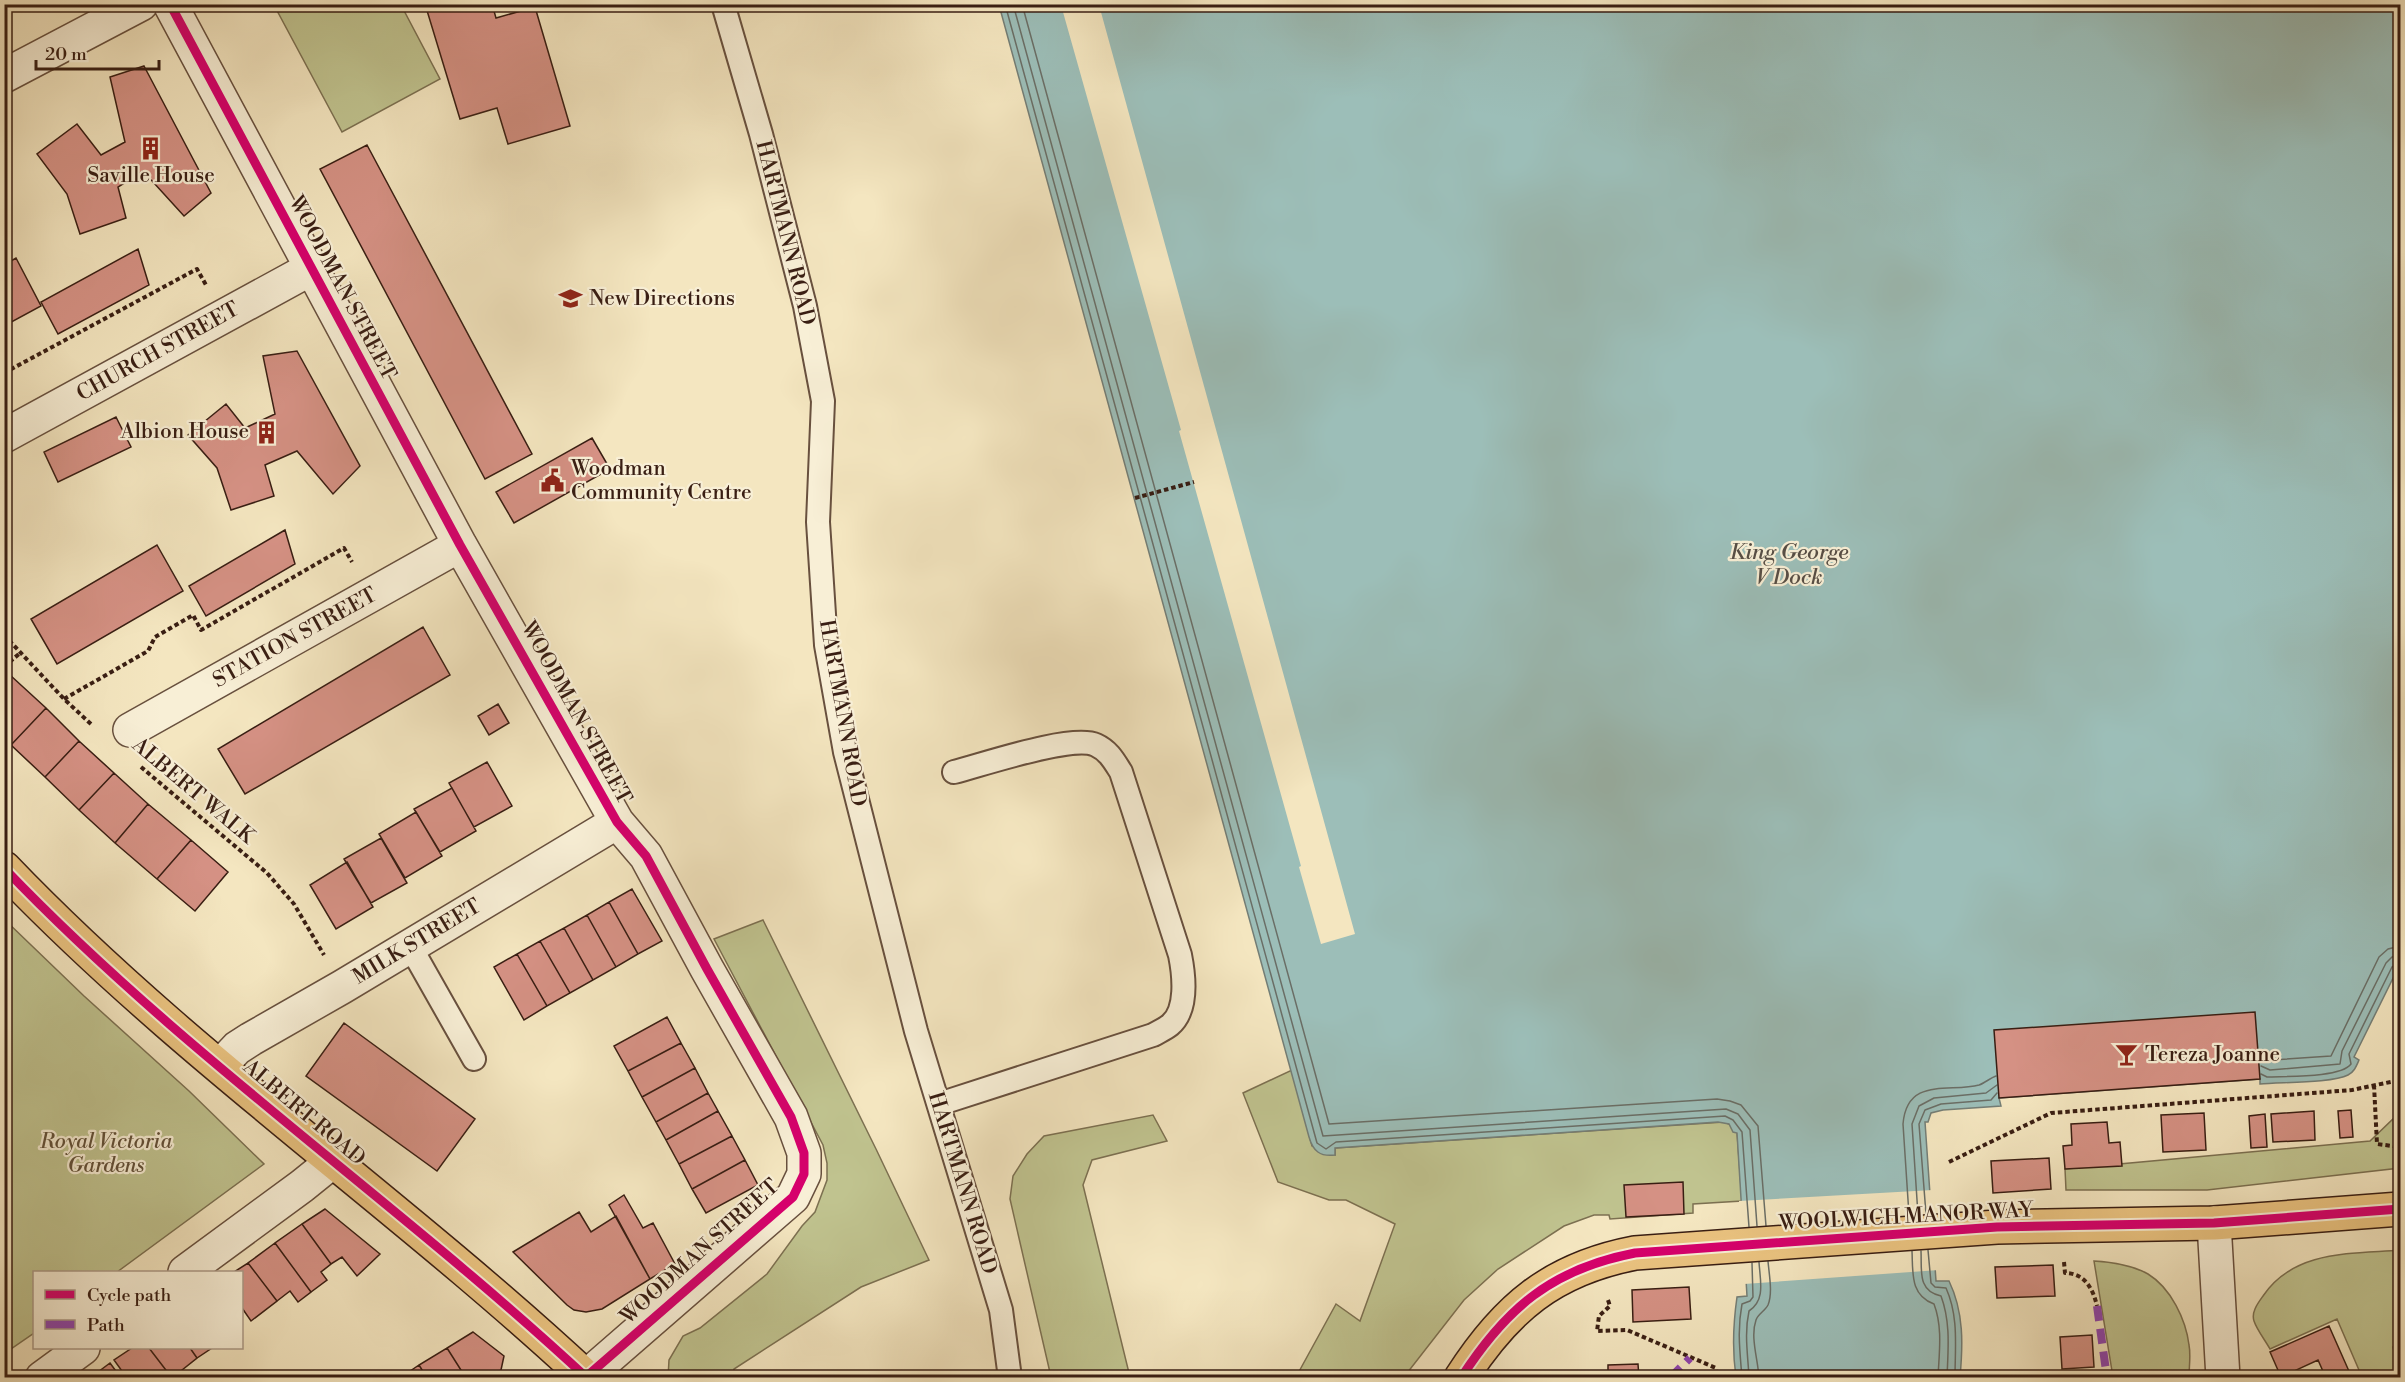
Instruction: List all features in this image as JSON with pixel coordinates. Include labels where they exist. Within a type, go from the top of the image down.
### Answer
[{"type":"highway","name":"ALBERT ROAD","points":[[4,868],[146,1003],[482,1283],[576,1374]]},
{"type":"highway","name":"WOOLWICH MANOR WAY","points":[[1461,1377],[1510,1313],[1558,1279],[1601,1259],[1672,1250],[1997,1227],[2214,1223],[2400,1209]]},
{"type":"street","points":[[4,76],[141,4]]},
{"type":"street","name":"WOODMAN STREET","points":[[170,4],[460,545],[616,822],[646,856],[791,1117],[804,1153],[804,1174],[793,1197],[576,1374]]},
{"type":"street","name":"CHURCH STREET","points":[[4,436],[312,268]]},
{"type":"street","name":"STATION STREET","points":[[130,730],[460,545]]},
{"type":"street","name":"MILK STREET","points":[[220,1066],[237,1048],[251,1039],[342,987],[616,822]]},
{"type":"street","points":[[186,1271],[333,1161]]},
{"type":"street","points":[[2214,1223],[2223,1377]]},
{"type":"street","points":[[42,1377],[80,1349]]},
{"type":"lane","name":"HARTMANN ROAD","points":[[723,4],[761,134],[802,294],[823,401],[818,522],[826,645],[845,752],[916,1031],[1001,1310],[1010,1377]]},
{"type":"lane","points":[[939,1104],[1153,1035],[1172,1024],[1183,996],[1184,977],[1180,955],[1125,783],[1111,755],[1094,744],[1073,743],[1015,755],[954,772]]},
{"type":"lane","points":[[410,946],[474,1059]]},
{"type":"path","points":[[4,11],[17,4]]},
{"type":"path","points":[[4,373],[197,268],[223,317]]},
{"type":"path","points":[[1135,498],[1194,482]]},
{"type":"path","points":[[64,699],[148,651],[155,637],[193,615],[201,630],[344,548],[371,596]]},
{"type":"path","points":[[4,635],[64,699],[94,727]]},
{"type":"path","points":[[4,667],[20,653]]},
{"type":"path","points":[[1949,1162],[2051,1113],[2352,1090],[2400,1080]]},
{"type":"path","points":[[2374,1085],[2377,1144],[2400,1147]]},
{"type":"path","points":[[2064,1273],[2081,1276],[2089,1284],[2097,1306]]},
{"type":"path","points":[[1608,1301],[1610,1306],[1599,1316],[1597,1331],[1626,1330],[1716,1368],[1717,1377]]},
{"type":"green space","points":[[274,5],[401,5],[440,79],[342,132]]},
{"type":"green space","name":"Royal Victoria Gardens","points":[[4,919],[264,1164],[118,1271],[33,1271],[33,1334],[5,1353]]},
{"type":"green space","points":[[763,920],[929,1260],[861,1287],[734,1369],[733,1377],[668,1378],[669,1360],[683,1336],[700,1328],[767,1274],[815,1212],[827,1180],[827,1163],[823,1145],[714,939]]},
{"type":"green space","points":[[1292,1070],[1312,1146],[1335,1155],[1335,1148],[1724,1122],[1737,1132],[1742,1201],[1693,1204],[1693,1213],[1610,1219],[1609,1215],[1594,1215],[1564,1226],[1498,1269],[1464,1300],[1404,1377],[1296,1377],[1336,1304],[1360,1321],[1395,1224],[1346,1200],[1329,1200],[1278,1182],[1243,1093]]},
{"type":"green space","points":[[1153,1115],[1167,1141],[1092,1160],[1083,1185],[1130,1377],[1051,1377],[1010,1199],[1013,1176],[1027,1154],[1044,1136]]},
{"type":"green space","points":[[2400,1116],[2400,1168],[2207,1190],[2066,1190],[2065,1169],[2370,1141],[2393,1119]]},
{"type":"green space","points":[[2400,1250],[2400,1345],[2393,1347],[2400,1377],[2362,1377],[2337,1319],[2270,1349],[2255,1324],[2253,1314],[2263,1296],[2276,1281],[2307,1262],[2325,1257]]},
{"type":"green space","points":[[2094,1261],[2135,1268],[2148,1274],[2164,1287],[2185,1325],[2190,1349],[2189,1377],[2113,1377]]},
{"type":"water","name":"King George V Dock","points":[[999,5],[2400,5],[2400,964],[2354,1057],[2359,1060],[2353,1071],[2341,1078],[2319,1081],[2260,1084],[2260,1079],[1999,1098],[2001,1106],[1931,1113],[1928,1122],[1925,1122],[1936,1281],[1949,1281],[1960,1317],[1962,1353],[1960,1377],[1736,1377],[1733,1337],[1737,1297],[1747,1296],[1737,1133],[1733,1132],[1729,1124],[1718,1122],[1335,1148],[1335,1155],[1318,1152],[1309,1137]]},
{"type":"pier","points":[[1061,5],[1099,5],[1355,934],[1321,944],[1179,431],[1181,430]]},
{"type":"pier","points":[[1933,1190],[1939,1270],[1744,1284],[1739,1201]]},
{"type":"building","points":[[425,4],[492,4],[496,18],[535,7],[570,126],[508,144],[497,108],[460,119]]},
{"type":"building","name":"Saville House","points":[[144,66],[211,193],[184,216],[143,171],[118,187],[126,218],[80,234],[67,194],[37,154],[77,124],[101,155],[125,142],[110,77]]},
{"type":"building","points":[[367,145],[532,454],[485,479],[320,169]]},
{"type":"building","points":[[138,249],[149,285],[58,334],[41,302]]},
{"type":"building","points":[[16,258],[41,306],[4,326],[4,265]]},
{"type":"building","name":"Albion House","points":[[297,351],[360,466],[333,494],[297,451],[265,465],[274,496],[231,510],[217,468],[188,435],[226,404],[245,428],[275,414],[263,356]]},
{"type":"building","points":[[116,417],[131,447],[58,482],[44,452]]},
{"type":"building","name":"Woodman Community Centre","points":[[592,438],[610,469],[514,523],[496,492]]},
{"type":"building","points":[[285,530],[295,564],[206,616],[189,586]]},
{"type":"building","points":[[157,545],[183,591],[57,664],[31,619]]},
{"type":"building","points":[[423,627],[450,675],[245,794],[218,749]]},
{"type":"building","points":[[10,675],[46,708],[11,745],[4,739],[4,680]]},
{"type":"building","points":[[498,704],[509,723],[489,735],[478,716]]},
{"type":"building","points":[[46,708],[79,741],[45,777],[11,745]]},
{"type":"building","points":[[79,741],[114,773],[79,810],[45,777]]},
{"type":"building","points":[[487,762],[512,806],[474,827],[449,783]]},
{"type":"building","points":[[114,773],[148,804],[115,843],[79,810]]},
{"type":"building","points":[[452,788],[476,831],[440,852],[414,809]]},
{"type":"building","points":[[148,804],[191,840],[157,879],[115,843]]},
{"type":"building","points":[[416,812],[442,856],[405,878],[379,834]]},
{"type":"building","points":[[381,838],[407,883],[371,903],[344,859]]},
{"type":"building","points":[[191,840],[228,872],[195,911],[157,879]]},
{"type":"building","points":[[347,862],[373,907],[336,929],[310,885]]},
{"type":"building","points":[[632,889],[662,941],[638,954],[609,902]]},
{"type":"building","points":[[609,902],[638,954],[616,967],[587,915]]},
{"type":"building","points":[[587,915],[616,967],[593,980],[564,928]]},
{"type":"building","points":[[564,928],[593,980],[570,993],[540,941]]},
{"type":"building","points":[[540,941],[570,993],[547,1006],[517,954]]},
{"type":"building","points":[[517,954],[547,1006],[524,1020],[494,967]]},
{"type":"building","name":"Tereza Joanne","points":[[2255,1012],[2260,1079],[1999,1098],[1994,1030]]},
{"type":"building","points":[[667,1017],[681,1043],[628,1071],[614,1046]]},
{"type":"building","points":[[344,1023],[475,1119],[437,1171],[306,1076]]},
{"type":"building","points":[[681,1043],[695,1068],[642,1097],[628,1071]]},
{"type":"building","points":[[695,1068],[708,1093],[656,1122],[642,1097]]},
{"type":"building","points":[[708,1093],[718,1111],[666,1140],[656,1122]]},
{"type":"building","points":[[2351,1110],[2353,1137],[2340,1138],[2338,1111]]},
{"type":"building","points":[[718,1111],[732,1136],[679,1164],[666,1140]]},
{"type":"building","points":[[2314,1111],[2315,1140],[2273,1142],[2271,1114]]},
{"type":"building","points":[[2204,1113],[2206,1150],[2163,1152],[2161,1115]]},
{"type":"building","points":[[2265,1114],[2267,1147],[2251,1148],[2249,1116]]},
{"type":"building","points":[[2107,1122],[2109,1143],[2120,1142],[2122,1166],[2065,1169],[2063,1146],[2072,1145],[2071,1124]]},
{"type":"building","points":[[732,1136],[745,1160],[692,1189],[679,1164]]},
{"type":"building","points":[[2049,1158],[2051,1189],[1993,1193],[1991,1161]]},
{"type":"building","points":[[745,1160],[758,1185],[706,1213],[692,1189]]},
{"type":"building","points":[[1683,1182],[1684,1214],[1626,1217],[1624,1185]]},
{"type":"building","points":[[624,1195],[643,1228],[653,1223],[675,1264],[650,1279],[609,1205]]},
{"type":"building","points":[[325,1209],[380,1254],[357,1276],[342,1257],[331,1264],[302,1224]]},
{"type":"building","points":[[579,1212],[591,1232],[616,1216],[650,1279],[602,1309],[586,1312],[574,1310],[567,1305],[513,1252]]},
{"type":"building","points":[[302,1224],[331,1264],[321,1272],[327,1280],[311,1292],[275,1243]]},
{"type":"building","points":[[275,1243],[311,1292],[298,1302],[290,1291],[277,1301],[248,1263]]},
{"type":"building","points":[[248,1263],[277,1301],[251,1321],[243,1309],[243,1271],[236,1271]]},
{"type":"building","points":[[2053,1265],[2055,1296],[1997,1298],[1995,1267]]},
{"type":"building","points":[[1689,1287],[1691,1319],[1633,1322],[1632,1290]]},
{"type":"building","points":[[2329,1326],[2352,1378],[2326,1378],[2318,1360],[2281,1377],[2270,1352]]},
{"type":"building","points":[[473,1332],[504,1356],[501,1370],[488,1378],[466,1378],[447,1348]]},
{"type":"building","points":[[2092,1335],[2094,1367],[2062,1369],[2060,1337]]},
{"type":"building","points":[[447,1348],[466,1378],[427,1378],[419,1365]]},
{"type":"building","points":[[130,1349],[150,1349],[172,1378],[127,1378],[114,1360]]},
{"type":"building","points":[[150,1349],[191,1349],[197,1358],[172,1378]]},
{"type":"building","points":[[191,1349],[210,1349],[197,1358]]},
{"type":"building","points":[[110,1363],[121,1378],[90,1378]]},
{"type":"building","points":[[1638,1364],[1639,1378],[1608,1378],[1608,1365]]},
{"type":"building","points":[[419,1365],[427,1378],[400,1378]]},
{"type":"marked path","points":[[2097,1306],[2107,1378]]},
{"type":"marked path","points":[[1670,1378],[1690,1358]]},
{"type":"cycle path","points":[[170,4],[460,545],[617,822],[646,856],[791,1117],[804,1153],[804,1174],[793,1197],[586,1377]]},
{"type":"cycle path","points":[[4,868],[144,1002],[441,1250],[587,1378]]},
{"type":"cycle path","points":[[1461,1378],[1496,1331],[1534,1295],[1579,1269],[1635,1253],[1997,1227],[2214,1223],[2400,1209]]},
{"type":"place","name":"Saville House","points":[[151,148]]},
{"type":"place","name":"New Directions","points":[[571,299]]},
{"type":"place","name":"Albion House","points":[[267,432]]},
{"type":"place","name":"Woodman Community Centre","points":[[553,481]]},
{"type":"place","name":"Tereza Joanne","points":[[2127,1055]]}]
